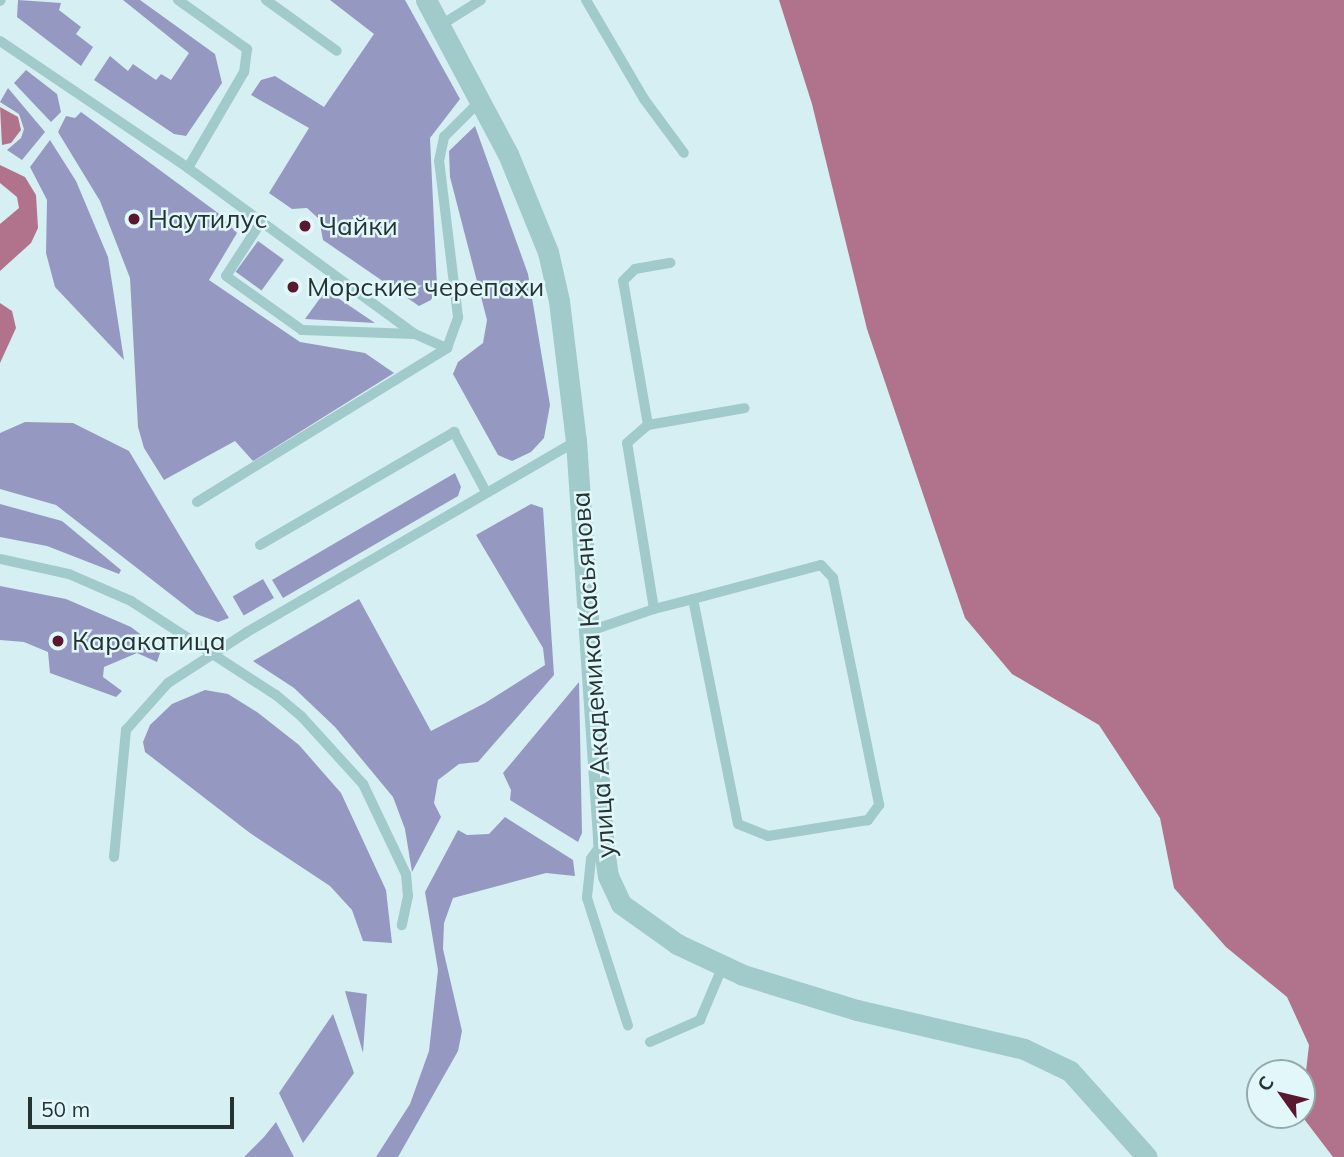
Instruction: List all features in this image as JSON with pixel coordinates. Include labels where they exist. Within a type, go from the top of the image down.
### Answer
[{"type":"street","name":"улица Академика Касьянова","points":[[426,0],[482,99],[548,252],[576,440],[603,841],[608,876],[621,904],[642,922],[722,968],[857,1010],[1024,1049],[1070,1071],[1098,1097],[1147,1157]]},
{"type":"lane","points":[[178,0],[247,49],[244,72],[188,168]]},
{"type":"lane","points":[[266,0],[337,51]]},
{"type":"lane","points":[[441,24],[481,0]]},
{"type":"lane","points":[[586,0],[644,99],[684,153]]},
{"type":"lane","points":[[0,41],[188,168],[415,334],[447,348]]},
{"type":"lane","points":[[197,502],[447,348],[458,317],[439,161],[444,137],[482,99]]},
{"type":"lane","points":[[261,222],[226,276],[302,330],[415,334]]},
{"type":"lane","points":[[648,425],[623,281],[635,269],[670,263]]},
{"type":"lane","points":[[654,609],[627,443],[648,425],[745,408]]},
{"type":"lane","points":[[260,545],[454,432],[486,492]]},
{"type":"lane","points":[[114,857],[126,730],[168,683],[576,440]]},
{"type":"lane","points":[[0,559],[69,574],[131,601],[214,654],[302,717],[363,784],[407,874],[408,896],[402,925]]},
{"type":"lane","points":[[590,631],[654,609],[821,565],[833,578],[879,805],[868,820],[768,836],[738,824],[693,599]]},
{"type":"lane","points":[[603,841],[591,859],[587,898],[628,1026]]},
{"type":"lane","points":[[650,1042],[700,1020],[722,968]]},
{"type":"shaded area","points":[[18,0],[61,3],[59,10],[81,27],[76,34],[93,47],[81,66],[17,17]]},
{"type":"shaded area","points":[[123,0],[140,0],[215,54],[222,83],[186,136],[174,134],[94,80],[110,56],[128,71],[133,64],[156,80],[161,74],[171,80],[189,53]]},
{"type":"shaded area","points":[[330,0],[405,0],[460,99],[430,138],[437,286],[431,300],[419,306],[323,240],[319,219],[307,208],[292,209],[269,193],[309,128],[251,95],[261,80],[275,76],[324,107],[374,34]]},
{"type":"shaded area","points":[[779,0],[1344,0],[1344,1157],[1333,1157],[1312,1129],[1316,1129],[1316,1059],[1307,1059],[1309,1045],[1287,997],[1226,947],[1174,888],[1160,818],[1099,725],[1012,674],[965,618],[867,329],[812,104]]},
{"type":"shaded area","points":[[26,70],[57,94],[61,112],[51,122],[14,83]]},
{"type":"shaded area","points":[[8,88],[45,132],[22,160],[7,150],[21,138],[24,129],[19,114],[0,102]]},
{"type":"shaded area","points":[[0,107],[18,117],[21,130],[11,143],[2,145]]},
{"type":"shaded area","points":[[81,112],[218,213],[237,233],[209,280],[300,342],[365,353],[394,373],[253,461],[235,441],[164,480],[144,448],[138,427],[130,278],[100,201],[58,132],[66,116],[75,118]]},
{"type":"shaded area","points":[[475,126],[528,274],[550,405],[544,438],[531,452],[512,461],[498,455],[453,374],[458,362],[483,343],[487,320],[450,177],[449,151]]},
{"type":"shaded area","points":[[50,140],[76,181],[108,257],[124,360],[55,287],[46,253],[47,200],[30,167]]},
{"type":"shaded area","points":[[0,165],[25,177],[36,195],[38,228],[31,243],[0,271],[0,224],[19,208],[17,197],[0,183]]},
{"type":"shaded area","points":[[258,241],[284,260],[262,291],[236,272]]},
{"type":"shaded area","points":[[326,290],[375,323],[305,319]]},
{"type":"shaded area","points":[[0,303],[12,311],[16,328],[0,363]]},
{"type":"shaded area","points":[[25,422],[73,423],[129,451],[229,618],[218,622],[196,614],[56,505],[0,489],[0,433]]},
{"type":"shaded area","points":[[455,473],[461,487],[458,496],[283,598],[272,580]]},
{"type":"shaded area","points":[[0,504],[62,521],[121,570],[119,574],[47,546],[0,537]]},
{"type":"shaded area","points":[[531,504],[543,508],[554,675],[478,762],[459,764],[438,780],[434,803],[441,817],[412,872],[405,829],[393,797],[335,727],[294,688],[253,661],[359,599],[431,731],[485,703],[545,665],[543,648],[476,535]]},
{"type":"shaded area","points":[[263,579],[274,598],[244,616],[233,596]]},
{"type":"shaded area","points":[[0,586],[66,599],[131,627],[161,650],[157,662],[137,653],[104,667],[103,677],[122,691],[116,697],[50,673],[48,652],[24,642],[0,640]]},
{"type":"shaded area","points":[[579,682],[582,833],[578,842],[510,800],[511,790],[503,773]]},
{"type":"shaded area","points":[[205,690],[228,694],[257,712],[299,745],[341,793],[386,890],[392,943],[363,941],[352,910],[330,886],[250,833],[145,752],[143,742],[150,725],[172,704]]},
{"type":"shaded area","points":[[505,817],[573,860],[575,876],[546,873],[453,898],[444,923],[443,949],[462,1031],[458,1051],[398,1157],[376,1157],[410,1104],[429,1051],[438,970],[425,892],[458,830],[467,835],[489,834]]},
{"type":"shaded area","points":[[345,991],[367,994],[363,1053]]},
{"type":"shaded area","points":[[333,1014],[354,1073],[303,1143],[279,1093]]},
{"type":"shaded area","points":[[276,1122],[294,1157],[244,1157],[264,1137]]},
{"type":"place","name":"Наутилус","points":[[134,219]]},
{"type":"place","name":"Чайки","points":[[305,226]]},
{"type":"place","name":"Морские черепахи","points":[[293,287]]},
{"type":"place","name":"Каракатица","points":[[58,641]]}]
